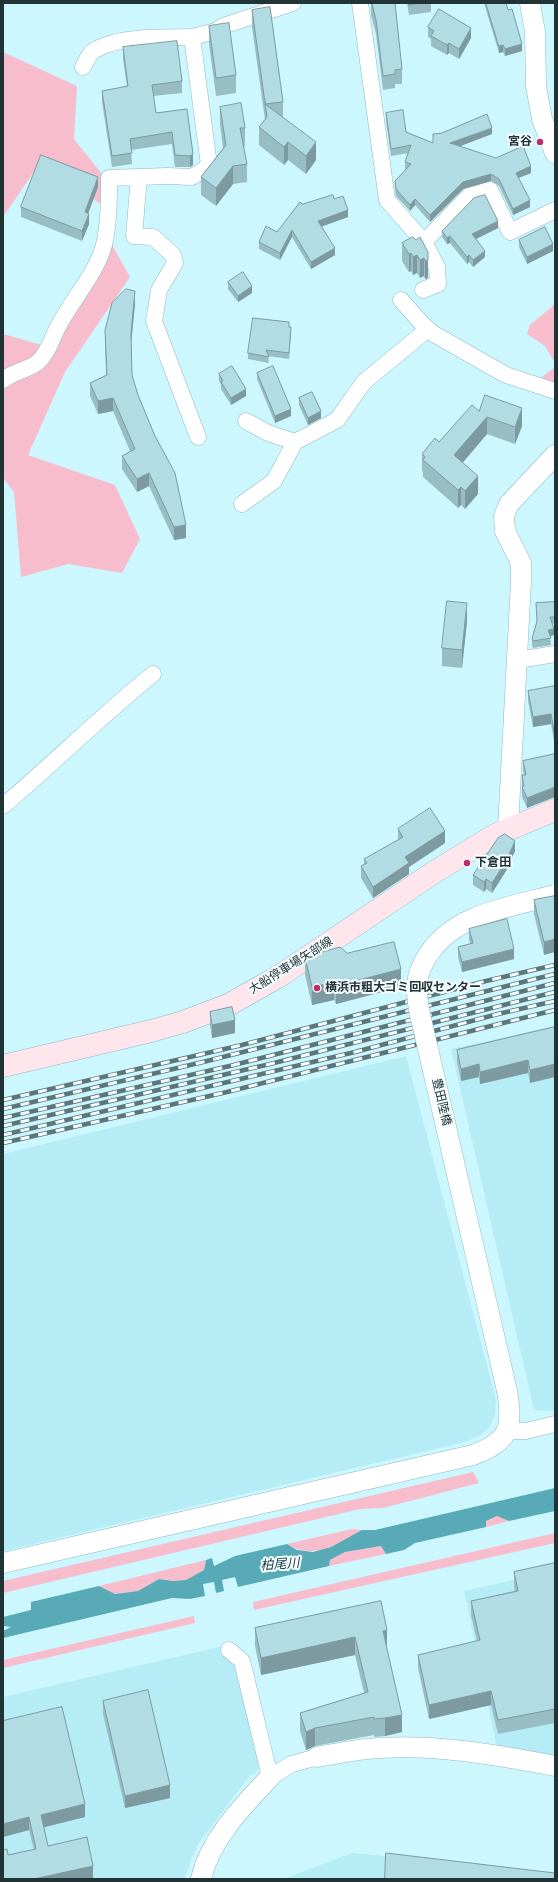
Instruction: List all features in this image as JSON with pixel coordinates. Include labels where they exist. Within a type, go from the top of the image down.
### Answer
[{"type":"main road","name":"大船停車場矢部線","points":[[3,1066],[158,1029],[228,1006],[284,973],[436,871],[508,829],[555,810]]},
{"type":"street","points":[[83,67],[90,54],[103,46],[120,41],[192,37],[216,31],[223,26],[293,3]]},
{"type":"street","points":[[360,3],[387,200],[424,242],[437,267],[438,284],[423,290]]},
{"type":"street","points":[[530,3],[535,32],[536,86],[542,119],[555,153]]},
{"type":"street","points":[[3,380],[10,374],[38,362],[48,350],[59,325],[94,267],[104,246],[109,216],[109,178],[192,177],[209,165],[192,37]]},
{"type":"street","points":[[139,177],[134,236],[153,237],[173,255],[175,263],[158,290],[154,322],[198,437]]},
{"type":"street","points":[[424,242],[469,196],[490,190],[510,232],[555,210]]},
{"type":"street","points":[[401,300],[428,329],[506,375],[555,391]]},
{"type":"street","points":[[242,504],[274,481],[295,442],[337,420],[364,382],[428,329]]},
{"type":"street","points":[[246,421],[268,433],[295,442]]},
{"type":"street","points":[[508,829],[518,660],[520,562],[505,531],[504,516],[509,504],[555,455]]},
{"type":"street","points":[[518,660],[555,654]]},
{"type":"street","points":[[3,806],[34,780],[128,694],[153,674]]},
{"type":"street","name":"豊田陸橋","points":[[507,1431],[511,1414],[507,1391],[419,1010],[417,981],[423,963],[435,945],[449,932],[469,920],[555,895]]},
{"type":"street","points":[[3,1563],[473,1455],[499,1443],[507,1431],[526,1431],[555,1424]]},
{"type":"street","points":[[229,1650],[242,1661],[270,1777]]},
{"type":"street","points":[[201,1879],[203,1869],[214,1847],[244,1804],[270,1777],[292,1764],[318,1757],[366,1749],[398,1748],[494,1755],[555,1766]]},
{"type":"shaded area","points":[[3,52],[77,86],[74,139],[101,173],[103,206],[42,160],[3,217]]},
{"type":"shaded area","points":[[111,243],[130,277],[65,372],[28,455],[115,485],[140,539],[122,573],[68,564],[21,577],[14,492],[3,478],[3,334],[42,345]]},
{"type":"shaded area","points":[[555,304],[555,363],[545,346],[527,334],[530,325]]},
{"type":"shaded area","points":[[555,367],[555,384],[546,382],[542,377]]},
{"type":"shaded area","points":[[555,1026],[555,1411],[534,1410],[451,1049]]},
{"type":"shaded area","points":[[406,1056],[496,1400],[495,1415],[489,1428],[479,1436],[465,1442],[3,1551],[3,1154]]},
{"type":"shaded area","points":[[473,1472],[479,1483],[383,1508],[360,1509],[3,1593],[3,1581]]},
{"type":"shaded area","points":[[497,1516],[509,1521],[486,1527],[486,1521]]},
{"type":"shaded area","points":[[352,1529],[362,1530],[326,1549],[307,1551],[297,1549],[287,1544]]},
{"type":"shaded area","points":[[555,1533],[555,1543],[254,1610],[253,1602]]},
{"type":"shaded area","points":[[381,1546],[386,1554],[329,1566],[330,1560],[345,1552]]},
{"type":"shaded area","points":[[206,1560],[204,1570],[186,1580],[173,1581],[159,1579],[138,1591],[114,1594],[99,1586]]},
{"type":"shaded area","points":[[555,1571],[555,1759],[497,1748],[464,1591]]},
{"type":"shaded area","points":[[194,1616],[195,1623],[3,1668],[3,1660]]},
{"type":"shaded area","points":[[224,1646],[240,1662],[263,1760],[255,1774],[250,1775],[199,1843],[192,1857],[185,1879],[3,1879],[3,1697]]},
{"type":"shaded area","points":[[352,1853],[399,1857],[555,1877],[555,1879],[283,1879]]},
{"type":"water","name":"柏尾川","points":[[555,1488],[555,1511],[509,1521],[497,1516],[486,1521],[486,1527],[415,1543],[404,1550],[386,1554],[381,1546],[345,1552],[330,1560],[329,1566],[238,1587],[235,1577],[222,1580],[224,1591],[216,1593],[214,1582],[203,1584],[205,1596],[190,1599],[172,1598],[3,1638],[3,1631],[11,1627],[3,1626],[3,1617],[31,1610],[31,1602],[99,1586],[115,1594],[138,1591],[159,1579],[173,1581],[186,1580],[204,1570],[206,1560],[212,1558],[214,1566],[235,1556],[287,1544],[297,1550],[313,1552],[331,1547],[362,1530],[375,1530]]},
{"type":"building","points":[[372,3],[395,3],[402,69],[395,70],[395,74],[383,76],[376,20]]},
{"type":"building","points":[[409,3],[421,3],[409,5]]},
{"type":"building","points":[[486,3],[506,3],[508,10],[512,9],[522,44],[505,49],[503,45],[499,46]]},
{"type":"building","points":[[270,7],[283,102],[265,104],[252,10]]},
{"type":"building","points":[[439,9],[471,28],[459,49],[449,43],[447,45],[431,36],[434,31],[428,27]]},
{"type":"building","points":[[229,23],[236,75],[216,78],[209,26]]},
{"type":"building","points":[[177,41],[182,81],[152,85],[156,113],[187,109],[193,154],[190,156],[175,155],[172,132],[130,139],[132,153],[112,156],[102,91],[128,86],[123,47]]},
{"type":"building","points":[[241,103],[245,128],[240,128],[247,164],[233,166],[216,188],[201,177],[226,145],[220,107]]},
{"type":"building","points":[[265,104],[316,142],[306,156],[288,142],[284,147],[259,127],[267,117]]},
{"type":"building","points":[[403,110],[406,132],[433,143],[433,134],[442,133],[487,114],[492,128],[450,143],[496,158],[523,146],[531,166],[516,173],[530,200],[513,209],[499,179],[491,174],[463,182],[430,215],[415,199],[410,205],[396,189],[395,181],[411,164],[405,162],[411,145],[391,149],[386,113]]},
{"type":"building","points":[[41,155],[98,177],[85,212],[89,214],[82,231],[21,207]]},
{"type":"building","points":[[333,195],[334,199],[343,196],[348,210],[318,221],[335,248],[311,262],[292,230],[280,253],[259,242],[266,226],[277,232],[300,202],[302,204]]},
{"type":"building","points":[[485,195],[498,221],[472,234],[485,251],[473,260],[469,255],[467,257],[450,236],[447,238],[442,231],[474,198]]},
{"type":"building","points":[[545,227],[553,244],[527,257],[519,240]]},
{"type":"building","points":[[413,237],[416,240],[420,237],[428,252],[428,260],[425,261],[424,258],[420,260],[417,255],[413,257],[411,253],[409,254],[402,243]]},
{"type":"building","points":[[243,272],[252,286],[238,296],[228,282]]},
{"type":"building","points":[[126,289],[135,291],[131,333],[132,375],[138,395],[155,436],[175,473],[186,525],[174,527],[149,473],[137,479],[122,456],[135,449],[113,398],[98,401],[90,383],[107,375],[105,330],[112,303]]},
{"type":"building","points":[[253,318],[289,322],[289,327],[291,327],[289,353],[266,350],[269,357],[248,353]]},
{"type":"building","points":[[232,366],[246,389],[231,398],[221,382],[223,381],[219,374]]},
{"type":"building","points":[[273,366],[291,409],[275,416],[257,373]]},
{"type":"building","points":[[312,392],[321,411],[308,418],[299,398]]},
{"type":"building","points":[[485,395],[522,408],[515,427],[487,417],[454,455],[478,476],[465,491],[461,487],[458,490],[423,460],[425,457],[422,454],[435,438],[439,442],[472,405],[479,411]]},
{"type":"building","points":[[447,601],[467,603],[462,650],[442,648]]},
{"type":"building","points":[[555,602],[555,617],[550,617],[554,629],[548,630],[551,638],[533,641],[532,639],[537,621],[536,603]]},
{"type":"building","points":[[555,686],[555,737],[551,714],[533,717],[528,691]]},
{"type":"building","points":[[555,754],[555,787],[527,798],[522,787],[524,786],[522,775],[526,775],[523,761]]},
{"type":"building","points":[[430,808],[445,831],[405,857],[409,863],[373,887],[361,866],[367,863],[364,859],[403,837],[398,829]]},
{"type":"building","points":[[505,834],[515,841],[506,861],[492,883],[486,879],[484,882],[473,875],[498,838]]},
{"type":"building","points":[[555,896],[555,939],[544,942],[534,900]]},
{"type":"building","points":[[507,919],[514,949],[462,962],[458,947],[473,943],[469,929]]},
{"type":"building","points":[[394,942],[401,969],[336,986],[334,982],[312,987],[305,957],[340,947],[347,953]]},
{"type":"building","points":[[232,1007],[235,1020],[212,1025],[210,1012]]},
{"type":"building","points":[[555,1027],[555,1064],[530,1070],[528,1060],[480,1072],[479,1064],[461,1069],[457,1050]]},
{"type":"building","points":[[555,1563],[555,1709],[498,1720],[491,1691],[429,1705],[418,1655],[480,1640],[471,1601],[518,1591],[514,1572]]},
{"type":"building","points":[[381,1601],[387,1630],[383,1631],[402,1715],[374,1719],[374,1717],[315,1728],[306,1732],[300,1713],[368,1692],[355,1637],[261,1658],[255,1628]]},
{"type":"building","points":[[148,1690],[170,1785],[125,1796],[103,1701]]},
{"type":"building","points":[[62,1707],[85,1804],[41,1815],[48,1846],[87,1837],[93,1866],[34,1879],[3,1879],[3,1850],[7,1849],[8,1855],[36,1849],[29,1817],[3,1824],[3,1721]]},
{"type":"building","points":[[386,1853],[555,1873],[555,1879],[385,1879]]},
{"type":"railway","points":[[3,1100],[242,1045],[486,981],[555,965]]},
{"type":"railway","points":[[3,1109],[203,1062],[555,974]]},
{"type":"railway","points":[[3,1118],[234,1065],[555,983]]},
{"type":"railway","points":[[3,1126],[270,1064],[555,992]]},
{"type":"railway","points":[[3,1135],[355,1052],[498,1014],[555,1001]]},
{"type":"railway","points":[[3,1143],[227,1092],[555,1010]]},
{"type":"place","name":"宮谷","points":[[540,142]]},
{"type":"place","name":"下倉田","points":[[467,863]]},
{"type":"place","name":"横浜市粗大ゴミ回収センター","points":[[317,988]]}]
